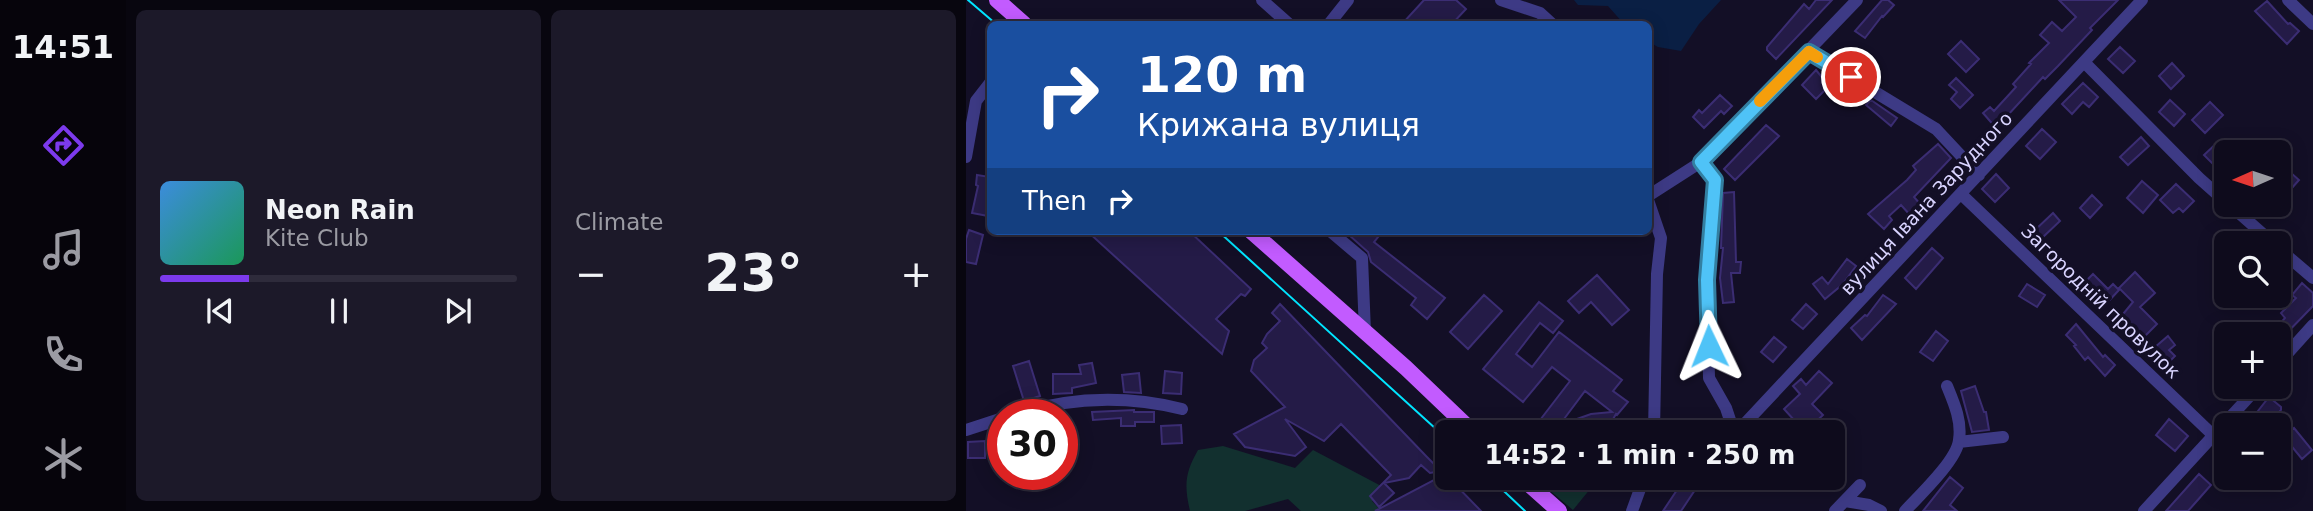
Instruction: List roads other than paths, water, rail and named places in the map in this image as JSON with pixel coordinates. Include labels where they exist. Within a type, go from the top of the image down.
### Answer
[{"type":"main road","points":[[997,0],[1021,21]]},
{"type":"main road","points":[[1256,235],[1460,420]]},
{"type":"main road","points":[[1535,490],[1559,511]]},
{"type":"street","points":[[1262,0],[1286,21]]},
{"type":"street","points":[[1331,21],[1348,0]]},
{"type":"street","points":[[1501,0],[1539,13],[1548,21]]},
{"type":"street","points":[[1652,195],[1701,162],[1857,0]]},
{"type":"street","name":"вулиця Івана Зарудного","points":[[1746,420],[2142,0]]},
{"type":"street","points":[[2288,0],[2313,24]]},
{"type":"street","points":[[1809,52],[1936,128],[1979,175]]},
{"type":"street","points":[[2085,63],[2214,191]]},
{"type":"street","points":[[966,158],[971,101],[987,86]]},
{"type":"street","points":[[1701,162],[1715,180],[1707,280],[1709,378],[1730,420]]},
{"type":"street","name":"Загородній провулок","points":[[1961,194],[2214,436]]},
{"type":"street","points":[[1652,211],[1661,239],[1657,274],[1654,420]]},
{"type":"street","points":[[2244,217],[2260,231]]},
{"type":"street","points":[[1335,235],[1362,258],[1365,332]]},
{"type":"street","points":[[2291,259],[2313,278]]},
{"type":"street","points":[[2291,350],[2313,325]]},
{"type":"street","points":[[1905,511],[1946,466],[1959,442],[1957,412],[1947,386]]},
{"type":"street","points":[[2235,413],[2247,399]]},
{"type":"street","points":[[1078,400],[1156,402],[1182,409]]},
{"type":"street","points":[[966,430],[987,423]]},
{"type":"street","points":[[2144,511],[2214,436]]},
{"type":"street","points":[[1959,442],[2003,437]]},
{"type":"street","points":[[1835,511],[1860,485]]},
{"type":"street","points":[[1632,511],[1640,490]]},
{"type":"street","points":[[1845,500],[1869,505],[1881,511]]},
{"type":"water","points":[[1574,0],[1721,0],[1699,24],[1681,51],[1652,44],[1652,21],[1621,21],[1608,6],[1578,5]]},
{"type":"tram line","points":[[968,0],[992,21]]},
{"type":"tram line","points":[[1222,235],[1435,428]]},
{"type":"tram line","points":[[1503,490],[1525,511]]}]
